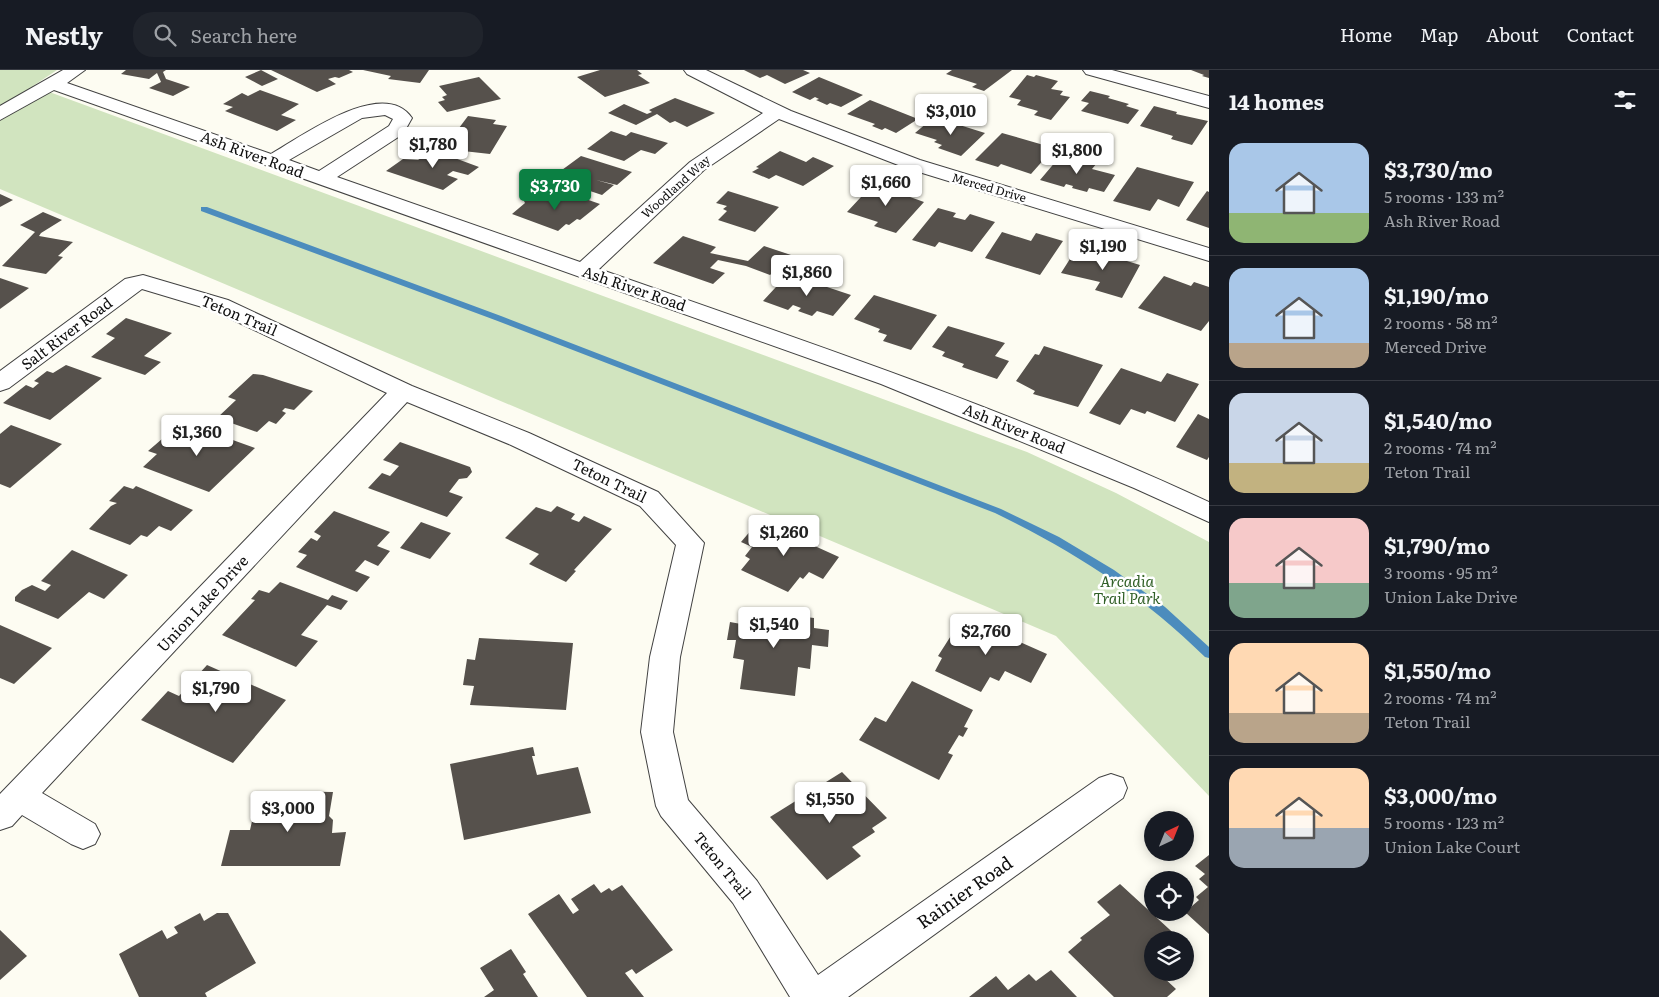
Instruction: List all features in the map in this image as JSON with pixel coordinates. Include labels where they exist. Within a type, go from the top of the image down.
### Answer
[{"type":"street","points":[[0,114],[76,70]]},
{"type":"street","name":"Merced Drive","points":[[693,70],[720,86],[777,112],[869,150],[935,172],[1209,255]]},
{"type":"street","points":[[1092,70],[1209,102]]},
{"type":"street","name":"Ash River Road","points":[[53,84],[890,379],[1143,482],[1209,513]]},
{"type":"street","points":[[272,162],[355,114],[370,109],[382,108],[395,111],[403,118],[396,130],[320,179]]},
{"type":"street","name":"Woodland Way","points":[[584,271],[697,166],[777,112]]},
{"type":"street","name":"Teton Trail","points":[[133,284],[144,282],[220,305],[403,391],[520,439],[649,498],[690,543],[665,657],[657,732],[673,806],[745,892],[811,997]]},
{"type":"street","name":"Salt River Road","points":[[0,383],[133,284]]},
{"type":"street","name":"Union Lake Drive","points":[[10,807],[403,391]]},
{"type":"street","name":"Rainier Road","points":[[818,997],[1111,788]]},
{"type":"street","points":[[10,807],[83,834]]},
{"type":"green space","name":"Arcadia Trail Park","points":[[0,70],[57,70],[33,86],[1027,452],[1116,493],[1209,542],[1209,796],[1056,636],[0,189]]},
{"type":"building","points":[[126,70],[166,70],[163,72],[166,79],[190,87],[173,96],[149,88],[161,82],[157,73],[149,79],[121,74]]},
{"type":"building","points":[[261,70],[278,79],[262,86],[245,77]]},
{"type":"building","points":[[271,70],[349,70],[353,72],[339,78],[328,79],[336,84],[317,92]]},
{"type":"building","points":[[363,70],[429,70],[420,83],[388,79],[391,76]]},
{"type":"building","points":[[600,70],[637,70],[642,74],[638,75],[650,83],[605,97],[577,77]]},
{"type":"building","points":[[744,70],[803,70],[810,73],[785,84],[767,75],[760,78]]},
{"type":"building","points":[[952,70],[1012,70],[984,91],[972,87],[977,84],[946,74]]},
{"type":"building","points":[[1191,70],[1209,70],[1209,78],[1202,76],[1204,75]]},
{"type":"building","points":[[1027,75],[1034,77],[1036,75],[1058,81],[1051,89],[1063,91],[1060,95],[1070,97],[1051,120],[1034,115],[1038,111],[1017,105],[1021,100],[1009,97]]},
{"type":"building","points":[[479,77],[501,99],[447,112],[438,102],[445,100],[442,97],[447,95],[439,86]]},
{"type":"building","points":[[819,77],[863,95],[841,107],[830,103],[827,105],[816,100],[819,99],[815,97],[810,100],[792,92]]},
{"type":"building","points":[[260,90],[299,104],[281,115],[296,120],[277,131],[225,111],[233,107],[223,104],[242,93],[248,96]]},
{"type":"building","points":[[1090,91],[1110,96],[1108,98],[1129,104],[1126,106],[1139,110],[1128,124],[1081,111],[1089,103],[1081,101]]},
{"type":"building","points":[[675,98],[715,113],[687,127],[675,121],[670,123],[657,114],[636,125],[608,113],[624,104],[647,114],[652,112],[649,110]]},
{"type":"building","points":[[870,100],[918,119],[896,133],[885,128],[882,130],[872,126],[875,124],[847,114]]},
{"type":"building","points":[[1154,106],[1177,112],[1176,114],[1208,121],[1192,145],[1171,139],[1173,136],[1140,126]]},
{"type":"building","points":[[468,116],[496,120],[493,124],[507,126],[490,154],[454,150],[458,144],[451,143],[456,136],[461,136],[463,133],[456,132]]},
{"type":"building","points":[[934,117],[985,133],[961,156],[938,148],[942,145],[934,142],[937,140],[915,133]]},
{"type":"building","points":[[611,131],[626,136],[631,132],[668,143],[655,154],[641,150],[624,161],[587,149]]},
{"type":"building","points":[[1002,133],[1054,148],[1031,174],[1001,164],[998,167],[975,160]]},
{"type":"building","points":[[433,150],[479,167],[468,175],[453,171],[447,175],[458,179],[443,190],[386,171],[403,159],[418,160]]},
{"type":"building","points":[[780,151],[806,162],[813,157],[834,166],[803,186],[776,175],[769,179],[752,172],[759,168],[756,167]]},
{"type":"building","points":[[1062,154],[1097,163],[1092,169],[1115,175],[1104,192],[1089,188],[1087,192],[1072,188],[1073,186],[1066,184],[1064,187],[1040,180]]},
{"type":"building","points":[[581,156],[632,172],[617,185],[596,180],[614,185],[602,195],[551,178]]},
{"type":"building","points":[[1137,167],[1194,182],[1179,207],[1158,199],[1150,211],[1113,201]]},
{"type":"building","points":[[875,182],[898,189],[894,194],[899,193],[924,202],[896,233],[874,226],[878,222],[847,212]]},
{"type":"building","points":[[728,191],[779,207],[755,232],[718,220],[727,211],[723,209],[727,206],[716,203]]},
{"type":"building","points":[[1207,191],[1209,192],[1209,228],[1186,220]]},
{"type":"building","points":[[0,194],[13,200],[0,207]]},
{"type":"building","points":[[552,194],[571,200],[577,196],[600,204],[580,220],[577,219],[569,225],[566,224],[558,231],[512,214],[529,198],[535,196],[545,199]]},
{"type":"building","points":[[938,208],[956,213],[953,217],[965,220],[970,214],[995,222],[972,252],[939,242],[935,247],[912,240]]},
{"type":"building","points":[[43,212],[62,220],[39,236],[73,242],[58,256],[63,257],[46,274],[2,266],[35,232],[20,225]]},
{"type":"building","points":[[1002,232],[1031,241],[1036,233],[1063,241],[1040,275],[985,258]]},
{"type":"building","points":[[683,236],[716,247],[710,253],[748,261],[764,246],[791,255],[770,275],[746,266],[718,260],[710,268],[725,273],[713,284],[653,263]]},
{"type":"building","points":[[1091,250],[1140,265],[1122,298],[1095,290],[1100,282],[1061,273],[1075,251],[1089,253]]},
{"type":"building","points":[[788,274],[851,295],[833,316],[817,311],[812,316],[798,311],[801,308],[793,305],[788,310],[763,301]]},
{"type":"building","points":[[1164,276],[1191,286],[1194,282],[1209,287],[1209,321],[1201,331],[1138,308]]},
{"type":"building","points":[[0,278],[29,288],[0,309]]},
{"type":"building","points":[[874,295],[937,315],[911,350],[883,341],[887,335],[878,332],[880,329],[854,319]]},
{"type":"building","points":[[126,318],[172,333],[144,356],[161,362],[145,375],[91,357],[115,338],[106,334]]},
{"type":"building","points":[[948,326],[1005,343],[995,356],[1009,361],[997,379],[962,367],[964,364],[942,356],[945,352],[932,347]]},
{"type":"building","points":[[1044,346],[1103,365],[1078,407],[1033,394],[1035,391],[1016,381],[1035,354],[1039,355]]},
{"type":"building","points":[[66,365],[102,378],[50,420],[3,403],[26,385],[33,388],[39,383],[34,381],[47,371],[53,373]]},
{"type":"building","points":[[1121,368],[1161,382],[1167,373],[1199,384],[1175,422],[1147,411],[1145,414],[1131,409],[1120,425],[1089,413]]},
{"type":"building","points":[[253,374],[263,375],[313,391],[294,410],[285,408],[282,411],[286,413],[276,424],[269,421],[257,432],[217,418],[236,400],[228,397]]},
{"type":"building","points":[[1198,414],[1209,419],[1209,457],[1207,460],[1176,447]]},
{"type":"building","points":[[11,425],[62,444],[10,488],[0,484],[0,434]]},
{"type":"building","points":[[191,425],[255,448],[209,492],[143,467],[157,454],[148,451],[169,433],[178,437]]},
{"type":"building","points":[[400,442],[470,467],[472,472],[467,478],[459,479],[449,492],[463,497],[447,517],[368,488],[382,473],[390,476],[399,466],[383,460]]},
{"type":"building","points":[[124,486],[133,489],[136,486],[193,510],[171,531],[159,526],[147,537],[141,535],[130,545],[89,529],[111,506],[117,503],[109,501]]},
{"type":"building","points":[[557,506],[575,514],[571,519],[579,522],[584,516],[612,529],[574,570],[576,571],[566,582],[529,564],[539,554],[505,538],[536,507],[551,512]]},
{"type":"building","points":[[334,511],[390,532],[377,546],[390,551],[378,566],[365,560],[355,571],[370,577],[357,592],[296,567],[307,555],[298,552],[311,538],[317,541],[321,536],[314,532]]},
{"type":"building","points":[[421,522],[451,533],[430,559],[400,548]]},
{"type":"building","points":[[758,522],[839,557],[823,579],[809,572],[803,579],[800,577],[788,592],[741,570],[750,559],[745,556],[752,547],[741,542]]},
{"type":"building","points":[[72,550],[128,575],[104,599],[89,592],[58,619],[15,601],[15,597],[22,590],[32,585],[45,591],[51,585],[41,581]]},
{"type":"building","points":[[280,582],[328,600],[332,595],[348,601],[341,610],[327,605],[301,635],[318,641],[296,667],[222,635],[255,600],[251,599],[259,590],[269,593]]},
{"type":"building","points":[[743,609],[814,618],[814,628],[829,630],[828,647],[812,645],[810,669],[798,667],[795,696],[740,689],[744,660],[733,658],[736,640],[727,640],[730,622],[741,624]]},
{"type":"building","points":[[963,617],[1047,654],[1031,683],[1005,671],[999,681],[990,677],[981,692],[935,671],[942,658],[938,656]]},
{"type":"building","points":[[0,625],[52,648],[14,684],[0,678]]},
{"type":"building","points":[[479,638],[573,643],[566,710],[470,705],[474,686],[463,685],[467,659],[475,660]]},
{"type":"building","points":[[207,665],[286,700],[233,763],[141,720],[168,691],[179,696]]},
{"type":"building","points":[[912,681],[973,710],[964,727],[968,728],[963,737],[959,735],[948,753],[953,755],[939,780],[859,740],[875,717],[886,722]]},
{"type":"building","points":[[533,747],[535,756],[532,756],[537,775],[578,767],[591,813],[464,840],[450,764]]},
{"type":"building","points":[[842,772],[887,818],[872,828],[875,832],[852,847],[861,856],[827,880],[770,817]]},
{"type":"building","points":[[265,791],[333,792],[329,816],[333,820],[332,833],[346,832],[340,866],[221,866],[230,830],[250,830],[255,808],[261,808]]},
{"type":"building","points":[[1209,855],[1209,934],[1194,920],[1194,904],[1199,900],[1196,897],[1208,887],[1199,879],[1205,874],[1195,866]]},
{"type":"building","points":[[594,884],[601,893],[609,888],[612,891],[622,885],[673,950],[636,974],[632,969],[625,973],[644,997],[587,997],[528,914],[559,894],[573,914],[579,910],[571,899]]},
{"type":"building","points":[[1120,884],[1144,906],[1144,921],[1160,921],[1171,931],[1144,931],[1144,981],[1167,981],[1176,989],[1167,997],[1114,997],[1068,952],[1082,940],[1080,938],[1110,915],[1097,902]]},
{"type":"building","points":[[200,913],[204,921],[217,913],[228,913],[256,963],[205,993],[207,997],[139,997],[119,954],[162,930],[167,939],[178,933],[174,927]]},
{"type":"building","points":[[0,930],[27,956],[0,980]]},
{"type":"building","points":[[511,949],[526,972],[523,974],[538,997],[484,997],[494,990],[480,968]]},
{"type":"building","points":[[1051,970],[1077,997],[969,997],[996,976],[1008,990],[1029,974],[1036,981]]},
{"type":"waterway","points":[[204,209],[498,318],[998,511],[1083,555],[1110,572],[1162,610],[1209,654]]}]
